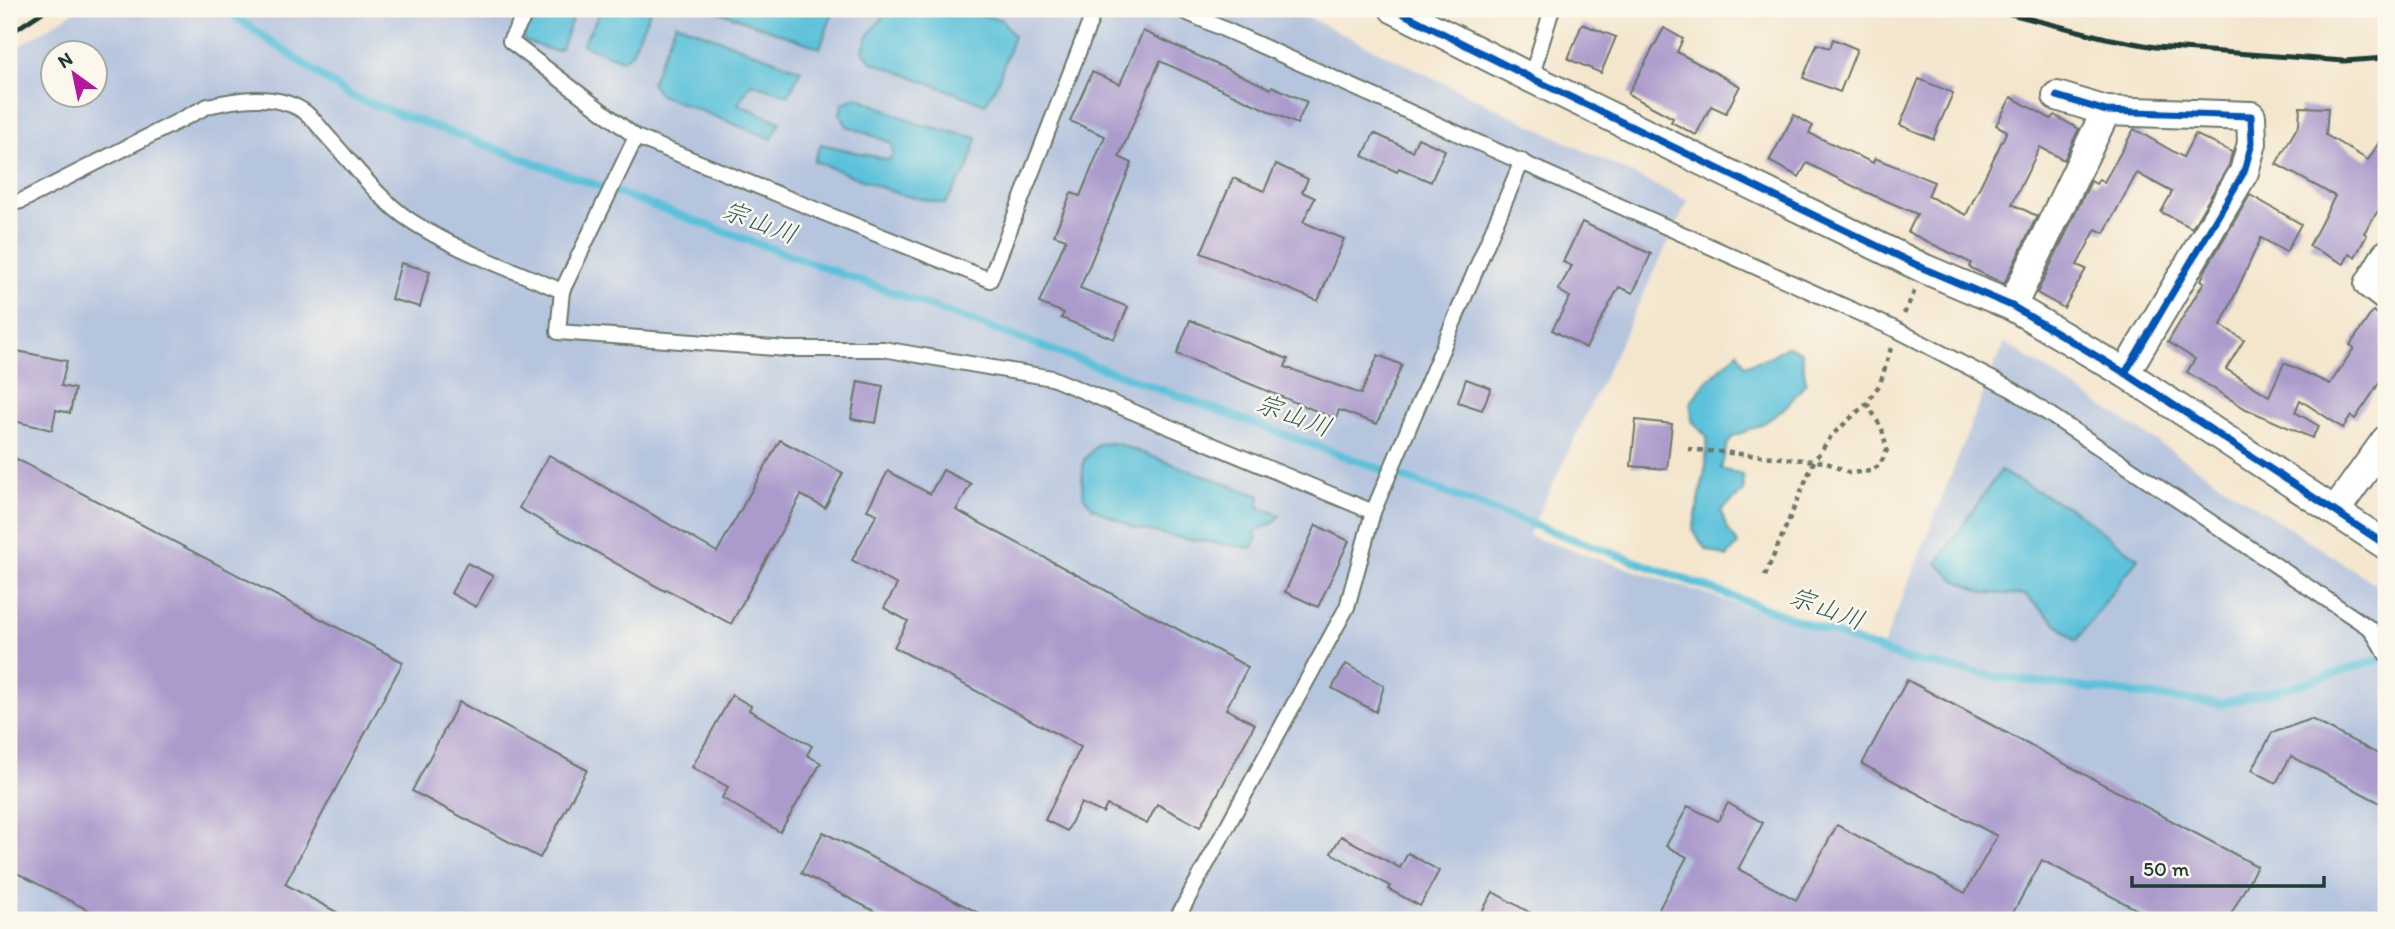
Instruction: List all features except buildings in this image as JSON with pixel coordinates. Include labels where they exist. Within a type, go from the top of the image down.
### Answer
[{"type":"street","points":[[1394,9],[1925,269],[2012,306],[2124,373],[2386,545]]},
{"type":"street","points":[[2057,96],[2106,111],[2251,116],[2252,143],[2244,172],[2124,373]]},
{"type":"street","points":[[2012,306],[2106,111]]},
{"type":"street","points":[[2386,255],[2369,284],[2386,297]]},
{"type":"street","points":[[2335,511],[2386,440]]},
{"type":"lane","points":[[528,9],[510,41],[636,137],[990,280],[1096,9]]},
{"type":"lane","points":[[1179,9],[1897,330],[2013,390],[2371,629],[2386,654]]},
{"type":"lane","points":[[1531,78],[1552,9]]},
{"type":"lane","points":[[9,204],[21,201],[208,106],[235,99],[262,99],[303,110],[408,219],[433,234],[562,291]]},
{"type":"lane","points":[[636,137],[562,291],[558,332],[788,349],[883,349],[1052,377],[1373,512]]},
{"type":"lane","points":[[1176,920],[1347,607],[1373,512],[1522,161]]},
{"type":"path","points":[[1765,576],[1814,461],[1832,435],[1857,415],[1880,384],[1897,330],[1925,269]]},
{"type":"path","points":[[1688,449],[1825,462],[1849,473],[1870,471],[1881,464],[1886,450],[1882,429],[1867,403]]},
{"type":"shaded area","points":[[78,9],[1291,9],[1688,201],[1528,536],[1881,651],[2004,342],[2386,591],[2386,920],[9,920],[9,56],[24,43]]},
{"type":"water","points":[[532,9],[575,11],[561,49],[554,51],[524,41],[523,25]]},
{"type":"water","points":[[602,9],[651,9],[631,54],[622,60],[582,45]]},
{"type":"water","points":[[712,9],[834,9],[820,48]]},
{"type":"water","points":[[889,9],[958,9],[1002,20],[1014,36],[997,84],[985,104],[872,62],[863,51],[868,36]]},
{"type":"water","points":[[676,23],[801,70],[788,95],[751,83],[738,104],[780,122],[772,139],[660,95],[651,83]]},
{"type":"water","points":[[857,97],[916,123],[977,138],[968,168],[945,204],[898,194],[814,161],[821,144],[889,160],[893,154],[892,143],[847,126],[840,114],[843,103]]},
{"type":"water","points":[[1787,346],[1801,352],[1806,382],[1775,416],[1733,436],[1727,445],[1721,469],[1743,475],[1744,491],[1721,511],[1726,526],[1738,544],[1727,557],[1705,549],[1693,530],[1706,465],[1707,437],[1692,421],[1691,402],[1706,382],[1738,352],[1745,366],[1771,356]]},
{"type":"water","points":[[1115,443],[1260,496],[1258,507],[1280,515],[1275,522],[1255,532],[1257,539],[1252,548],[1185,539],[1135,528],[1093,508],[1084,497],[1084,460],[1098,444]]},
{"type":"water","points":[[2000,471],[2073,510],[2138,558],[2076,641],[2025,595],[1985,593],[1955,580],[1937,563]]},
{"type":"waterway","name":"宗山川","points":[[224,9],[350,96],[1905,659],[1996,677],[2220,704],[2298,685],[2386,657]]},
{"type":"railway","points":[[9,34],[47,9]]},
{"type":"railway","points":[[1991,9],[2106,38],[2155,47],[2344,61],[2386,58]]},
{"type":"cycle path","points":[[1394,9],[1925,269],[2012,306],[2125,373],[2386,545]]},
{"type":"cycle path","points":[[2057,96],[2106,111],[2251,116],[2252,143],[2244,172],[2125,373]]}]
